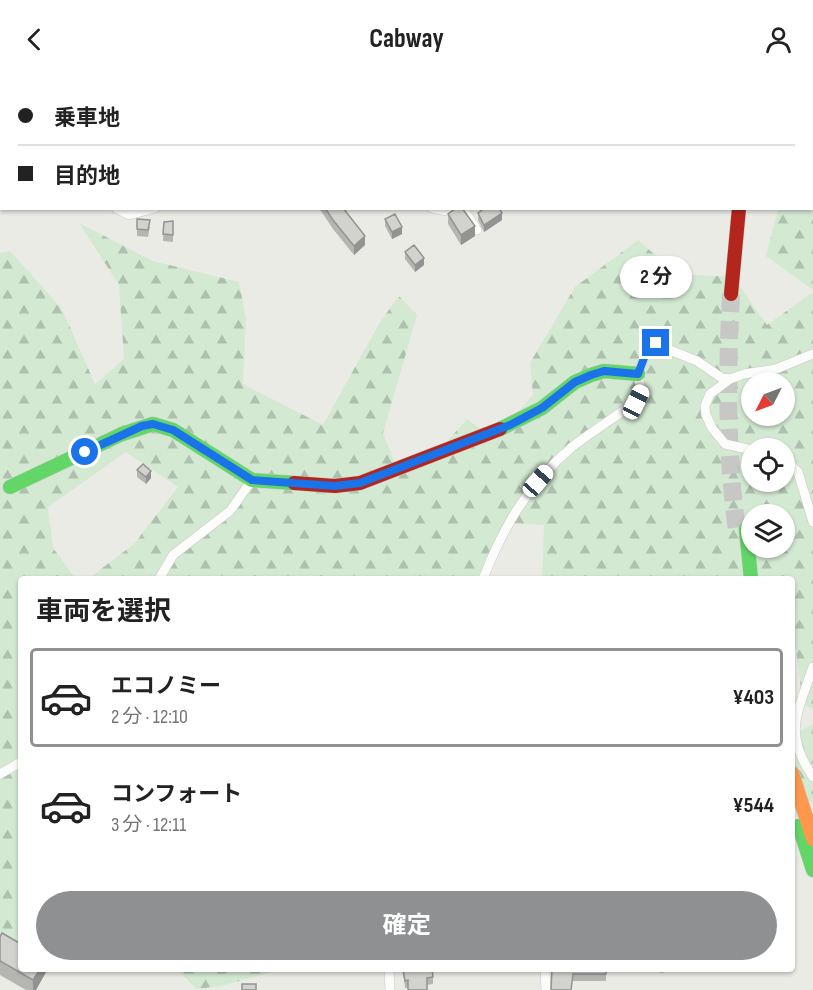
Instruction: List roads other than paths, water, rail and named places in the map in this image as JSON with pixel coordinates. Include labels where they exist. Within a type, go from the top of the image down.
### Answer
[{"type":"main road","points":[[739,210],[736,294],[749,210]]},
{"type":"main road","points":[[10,487],[122,434],[153,424],[173,430],[252,480],[335,486],[360,483],[510,425],[542,408],[575,382],[591,375],[604,371],[638,374]]},
{"type":"main road","points":[[742,576],[741,530],[750,576]]},
{"type":"main road","points":[[795,782],[813,839]]},
{"type":"main road","points":[[795,813],[813,870]]},
{"type":"street","points":[[120,210],[129,214],[146,210]]},
{"type":"street","points":[[464,210],[477,230]]},
{"type":"street","points":[[484,576],[495,548],[526,494],[573,447],[636,402],[641,390],[638,374],[650,342],[678,352],[722,378],[730,379]]},
{"type":"street","points":[[741,448],[725,444],[712,428],[706,415],[707,398],[730,379],[744,374],[776,369],[813,354]]},
{"type":"street","points":[[795,469],[798,472],[813,522]]},
{"type":"street","points":[[161,576],[173,555],[230,511],[252,480]]},
{"type":"street","points":[[795,721],[813,667]]},
{"type":"street","points":[[795,736],[800,758],[813,777]]},
{"type":"street","points":[[0,774],[18,764]]},
{"type":"street","points":[[389,972],[390,990]]},
{"type":"street","points":[[544,972],[546,990]]},
{"type":"tunnel","points":[[731,294],[728,412],[737,530]]}]
